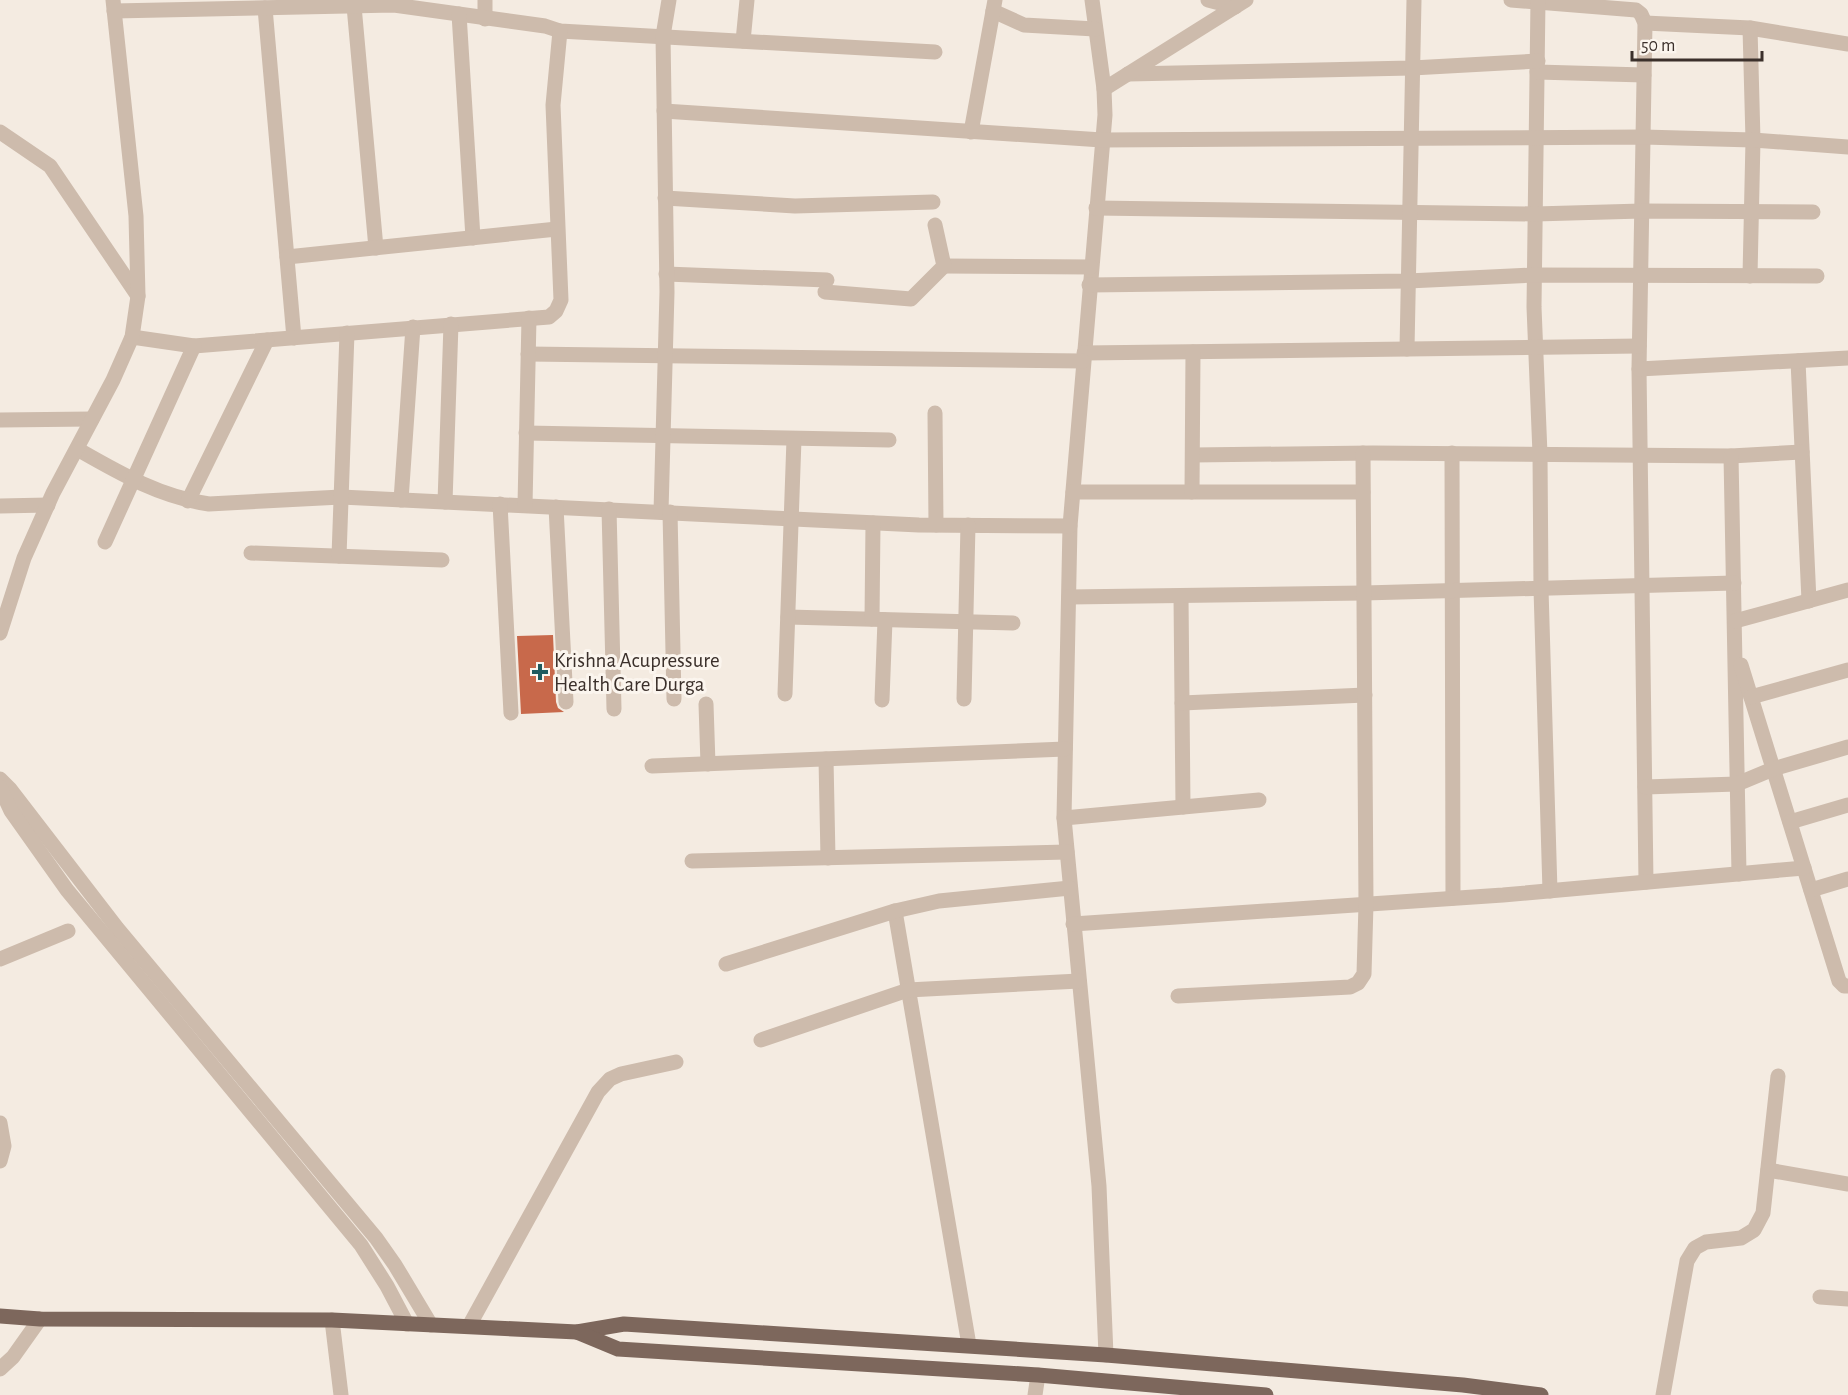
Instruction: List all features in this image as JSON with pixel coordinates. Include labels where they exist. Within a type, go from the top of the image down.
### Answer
[{"type":"main road","points":[[0,1316],[40,1319],[332,1320],[577,1332],[624,1324],[1106,1355],[1463,1385],[1541,1395]]},
{"type":"main road","points":[[577,1332],[618,1349],[1038,1375],[1265,1395]]},
{"type":"street","points":[[485,0],[485,19]]},
{"type":"street","points":[[669,0],[663,36],[666,274],[663,436],[674,699]]},
{"type":"street","points":[[742,41],[747,0]]},
{"type":"street","points":[[1092,0],[1104,89],[1102,140],[1070,526],[1064,818],[1099,1186],[1106,1355]]},
{"type":"street","points":[[1208,0],[1241,3]]},
{"type":"street","points":[[1407,349],[1414,0]]},
{"type":"street","points":[[1511,0],[1636,10],[1641,14],[1645,23],[1639,369],[1646,882]]},
{"type":"street","points":[[1538,1],[1534,275],[1550,891]]},
{"type":"street","points":[[0,633],[24,558],[132,337],[138,296],[136,216],[114,6],[227,4],[265,8],[354,6],[394,2],[485,19],[545,26],[560,31],[935,52]]},
{"type":"street","points":[[1104,89],[1241,3]]},
{"type":"street","points":[[971,132],[994,5],[1024,26],[1095,29]]},
{"type":"street","points":[[354,6],[376,248]]},
{"type":"street","points":[[265,8],[294,338]]},
{"type":"street","points":[[459,14],[473,238]]},
{"type":"street","points":[[1645,23],[1749,28],[1848,44]]},
{"type":"street","points":[[1749,28],[1753,140],[1750,276]]},
{"type":"street","points":[[132,337],[194,346],[549,317],[561,300],[553,105],[560,31]]},
{"type":"street","points":[[1128,74],[1538,67],[1644,75]]},
{"type":"street","points":[[664,111],[1102,140],[1643,137],[1753,140],[1848,147]]},
{"type":"street","points":[[0,132],[50,166],[138,296]]},
{"type":"street","points":[[665,198],[795,206],[933,202]]},
{"type":"street","points":[[1096,208],[1535,213],[1813,212]]},
{"type":"street","points":[[935,225],[944,266]]},
{"type":"street","points":[[287,257],[557,229]]},
{"type":"street","points":[[666,274],[826,286],[911,298],[944,266],[1091,267]]},
{"type":"street","points":[[1089,285],[1408,281],[1534,275],[1817,276]]},
{"type":"street","points":[[525,505],[529,318]]},
{"type":"street","points":[[445,502],[452,324]]},
{"type":"street","points":[[401,500],[413,327]]},
{"type":"street","points":[[339,556],[347,333]]},
{"type":"street","points":[[189,501],[267,340]]},
{"type":"street","points":[[105,542],[194,346]]},
{"type":"street","points":[[528,354],[1084,357],[1193,352],[1639,346]]},
{"type":"street","points":[[1192,492],[1193,352]]},
{"type":"street","points":[[1639,369],[1848,358]]},
{"type":"street","points":[[1798,360],[1809,601]]},
{"type":"street","points":[[935,413],[936,525]]},
{"type":"street","points":[[0,420],[93,419]]},
{"type":"street","points":[[526,433],[889,440]]},
{"type":"street","points":[[785,694],[794,439]]},
{"type":"street","points":[[77,449],[133,481],[189,501],[209,504],[341,497],[873,523],[1070,526]]},
{"type":"street","points":[[1192,455],[1452,453],[1731,456],[1802,452]]},
{"type":"street","points":[[1178,996],[1350,987],[1358,983],[1364,974],[1366,904],[1363,453]]},
{"type":"street","points":[[1452,453],[1453,898]]},
{"type":"street","points":[[1731,456],[1739,874]]},
{"type":"street","points":[[1073,492],[1363,492]]},
{"type":"street","points":[[500,504],[512,713]]},
{"type":"street","points":[[0,506],[48,505]]},
{"type":"street","points":[[556,507],[566,702]]},
{"type":"street","points":[[609,509],[614,709]]},
{"type":"street","points":[[873,523],[882,700]]},
{"type":"street","points":[[964,699],[968,525]]},
{"type":"street","points":[[251,553],[442,560]]},
{"type":"street","points":[[1069,597],[1364,593],[1734,583]]},
{"type":"street","points":[[1735,621],[1848,590]]},
{"type":"street","points":[[1181,596],[1183,807]]},
{"type":"street","points":[[788,617],[1013,623]]},
{"type":"street","points":[[1735,647],[1839,981],[1844,986],[1848,986]]},
{"type":"street","points":[[1751,698],[1848,670]]},
{"type":"street","points":[[1182,704],[1365,695]]},
{"type":"street","points":[[706,704],[708,764]]},
{"type":"street","points":[[1645,787],[1737,784],[1773,769],[1848,747]]},
{"type":"street","points":[[652,766],[1065,749]]},
{"type":"street","points":[[826,759],[828,858]]},
{"type":"street","points":[[0,779],[117,928],[376,1238],[431,1325]]},
{"type":"street","points":[[0,787],[11,812],[67,890],[361,1245],[387,1286],[407,1324]]},
{"type":"street","points":[[1064,818],[1259,800]]},
{"type":"street","points":[[1790,822],[1848,805]]},
{"type":"street","points":[[692,861],[1067,852]]},
{"type":"street","points":[[1073,924],[1550,891],[1804,868]]},
{"type":"street","points":[[1811,890],[1848,879]]},
{"type":"street","points":[[726,964],[894,911],[939,901],[1070,888]]},
{"type":"street","points":[[894,911],[969,1345]]},
{"type":"street","points":[[0,959],[68,931]]},
{"type":"street","points":[[761,1040],[908,990],[1079,981]]},
{"type":"street","points":[[469,1326],[598,1092],[610,1079],[621,1074],[676,1062]]},
{"type":"street","points":[[1663,1395],[1687,1261],[1695,1248],[1706,1242],[1741,1238],[1754,1230],[1763,1213],[1778,1076]]},
{"type":"street","points":[[0,1123],[4,1146],[0,1161]]},
{"type":"street","points":[[1768,1170],[1848,1184]]},
{"type":"street","points":[[1820,1297],[1848,1299]]},
{"type":"street","points":[[0,1369],[13,1357],[40,1319]]},
{"type":"street","points":[[332,1320],[340,1395]]},
{"type":"street","points":[[1035,1395],[1038,1375]]},
{"type":"building","points":[[553,635],[556,702],[558,708],[564,712],[521,714],[517,636]]},
{"type":"place","name":"Krishna Acupressure Health Care Durga","points":[[540,672]]}]
